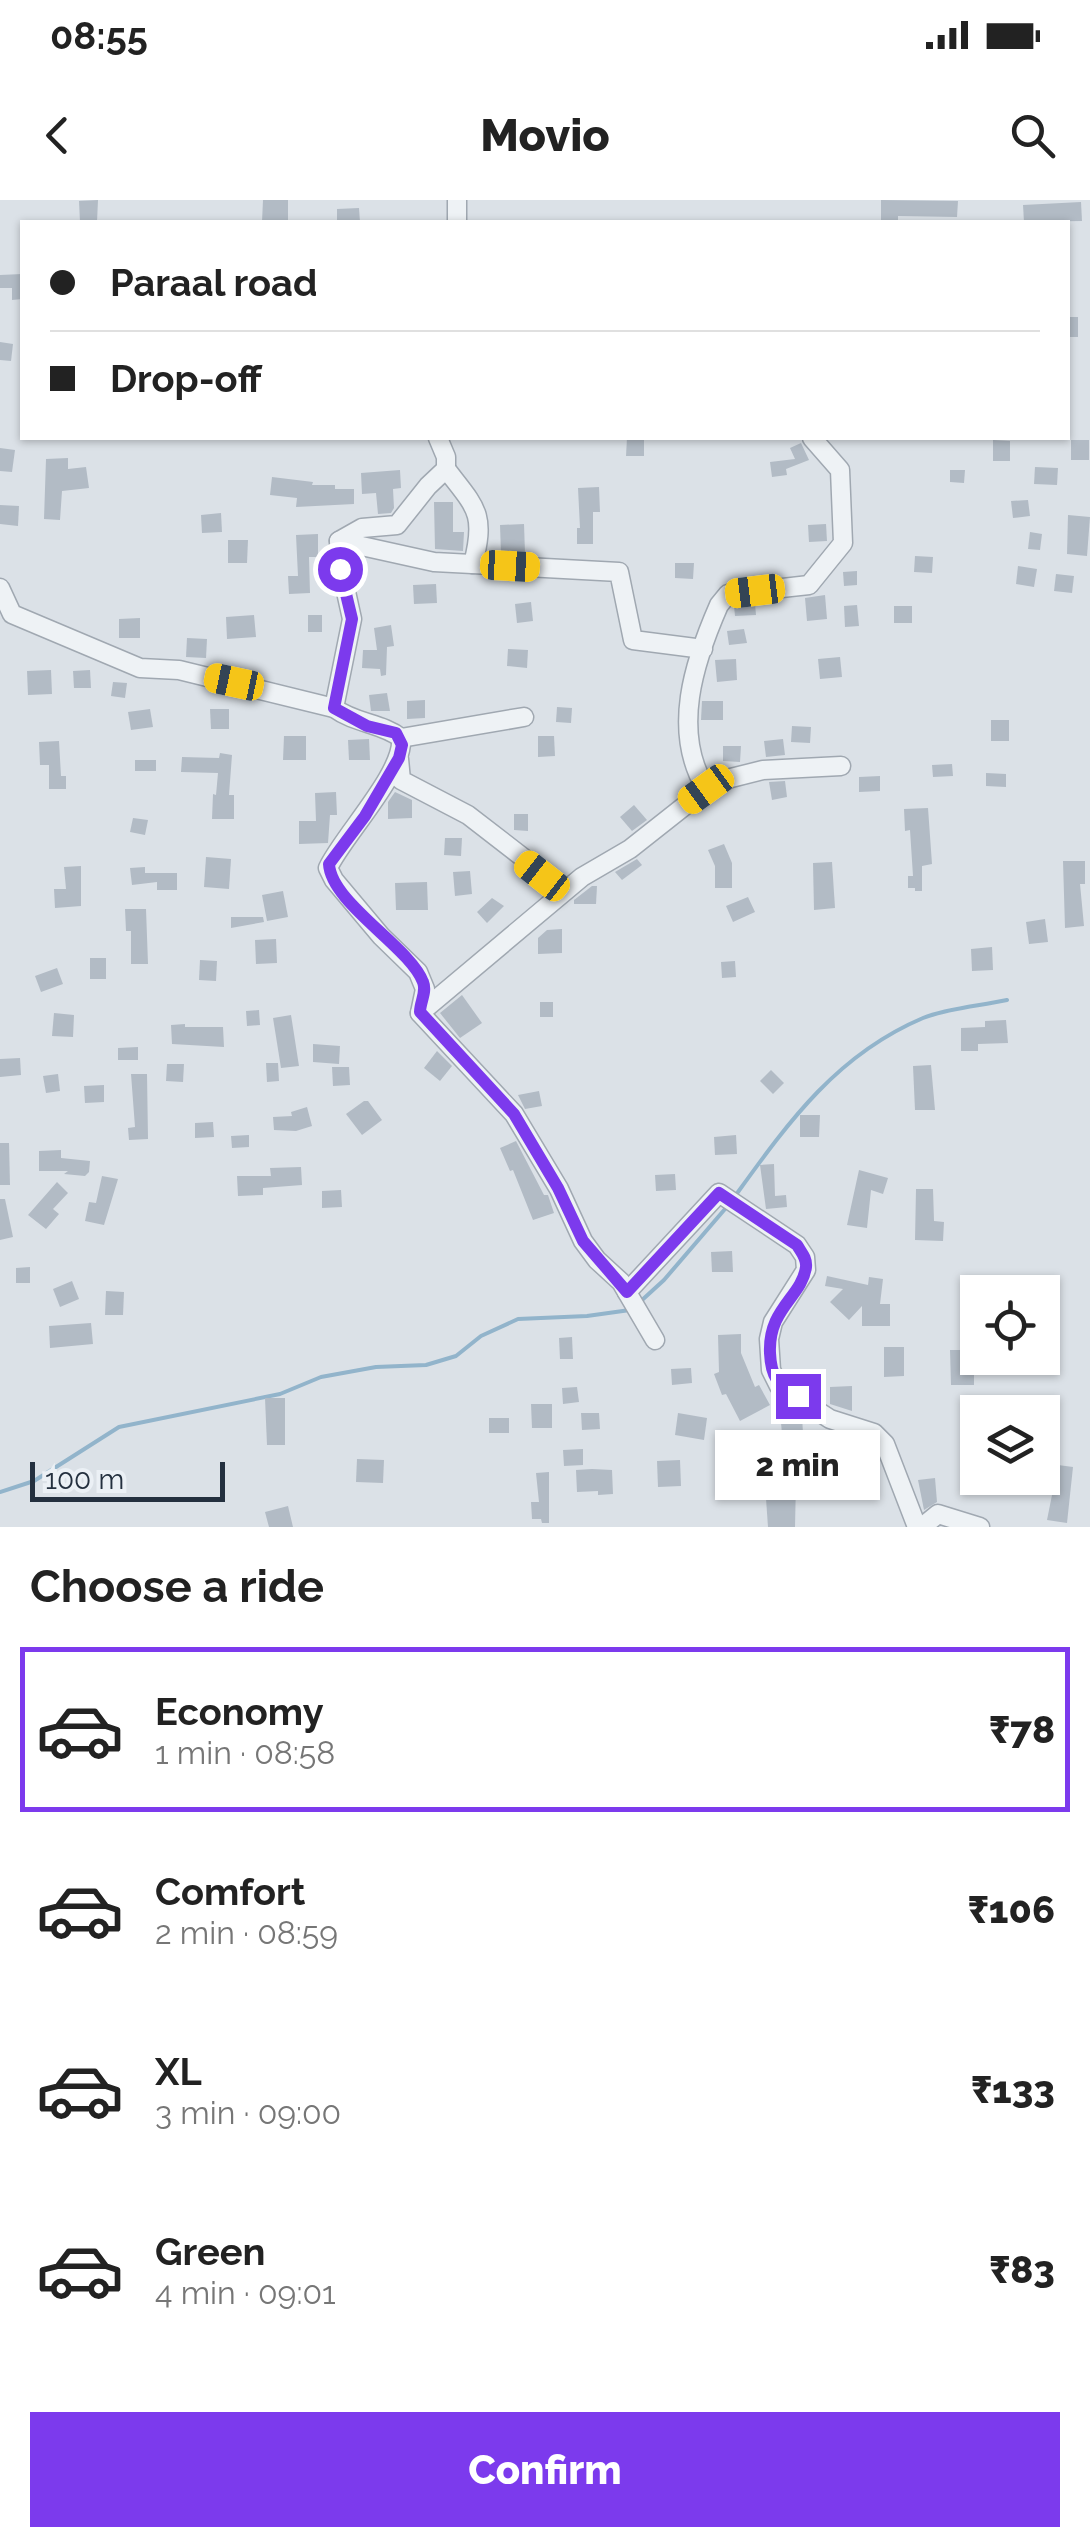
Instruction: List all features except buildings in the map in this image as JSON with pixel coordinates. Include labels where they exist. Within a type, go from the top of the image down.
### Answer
[{"type":"street","points":[[439,440],[446,469],[478,510],[480,538],[473,564]]},
{"type":"street","points":[[706,789],[692,760],[690,686],[719,605],[728,594],[809,584],[844,543],[840,470],[814,440]]},
{"type":"street","points":[[339,541],[362,528],[397,524],[446,469]]},
{"type":"street","points":[[339,541],[434,562],[619,572],[632,640],[702,649]]},
{"type":"street","points":[[334,708],[352,619],[340,569],[339,541]]},
{"type":"street","points":[[0,588],[12,614],[140,668],[179,670],[334,708],[346,717],[401,738],[524,716]]},
{"type":"street","points":[[401,738],[401,780],[468,816],[565,890]]},
{"type":"street","points":[[399,758],[328,868],[381,936],[418,972],[425,988],[420,1012]]},
{"type":"street","points":[[420,1012],[565,890],[630,849],[706,789],[763,770],[841,766]]},
{"type":"street","points":[[420,1012],[514,1114],[558,1188],[583,1241],[633,1302],[655,1340]]},
{"type":"street","points":[[633,1302],[719,1193],[797,1245],[805,1257],[806,1270],[773,1322],[769,1339],[770,1370],[779,1386],[830,1419],[874,1432],[886,1444],[919,1527],[938,1514],[980,1527]]},
{"type":"waterway","points":[[738,1192],[797,1115],[866,1050],[923,1018],[1007,1000]]},
{"type":"waterway","points":[[641,1301],[725,1209]]},
{"type":"waterway","points":[[0,1492],[34,1481],[119,1427],[280,1394],[321,1377],[376,1367],[426,1365],[456,1356],[481,1336],[518,1319],[630,1310]]},
{"type":"route","points":[[340,569],[352,619],[334,708],[367,726],[396,733],[402,745],[399,758],[365,816],[329,864],[334,880],[381,936],[418,972],[425,988],[420,1012],[514,1114],[544,1162],[583,1241],[627,1292],[719,1193],[797,1245],[805,1257],[806,1270],[773,1322],[769,1339],[770,1370],[779,1386],[798,1396]]}]
